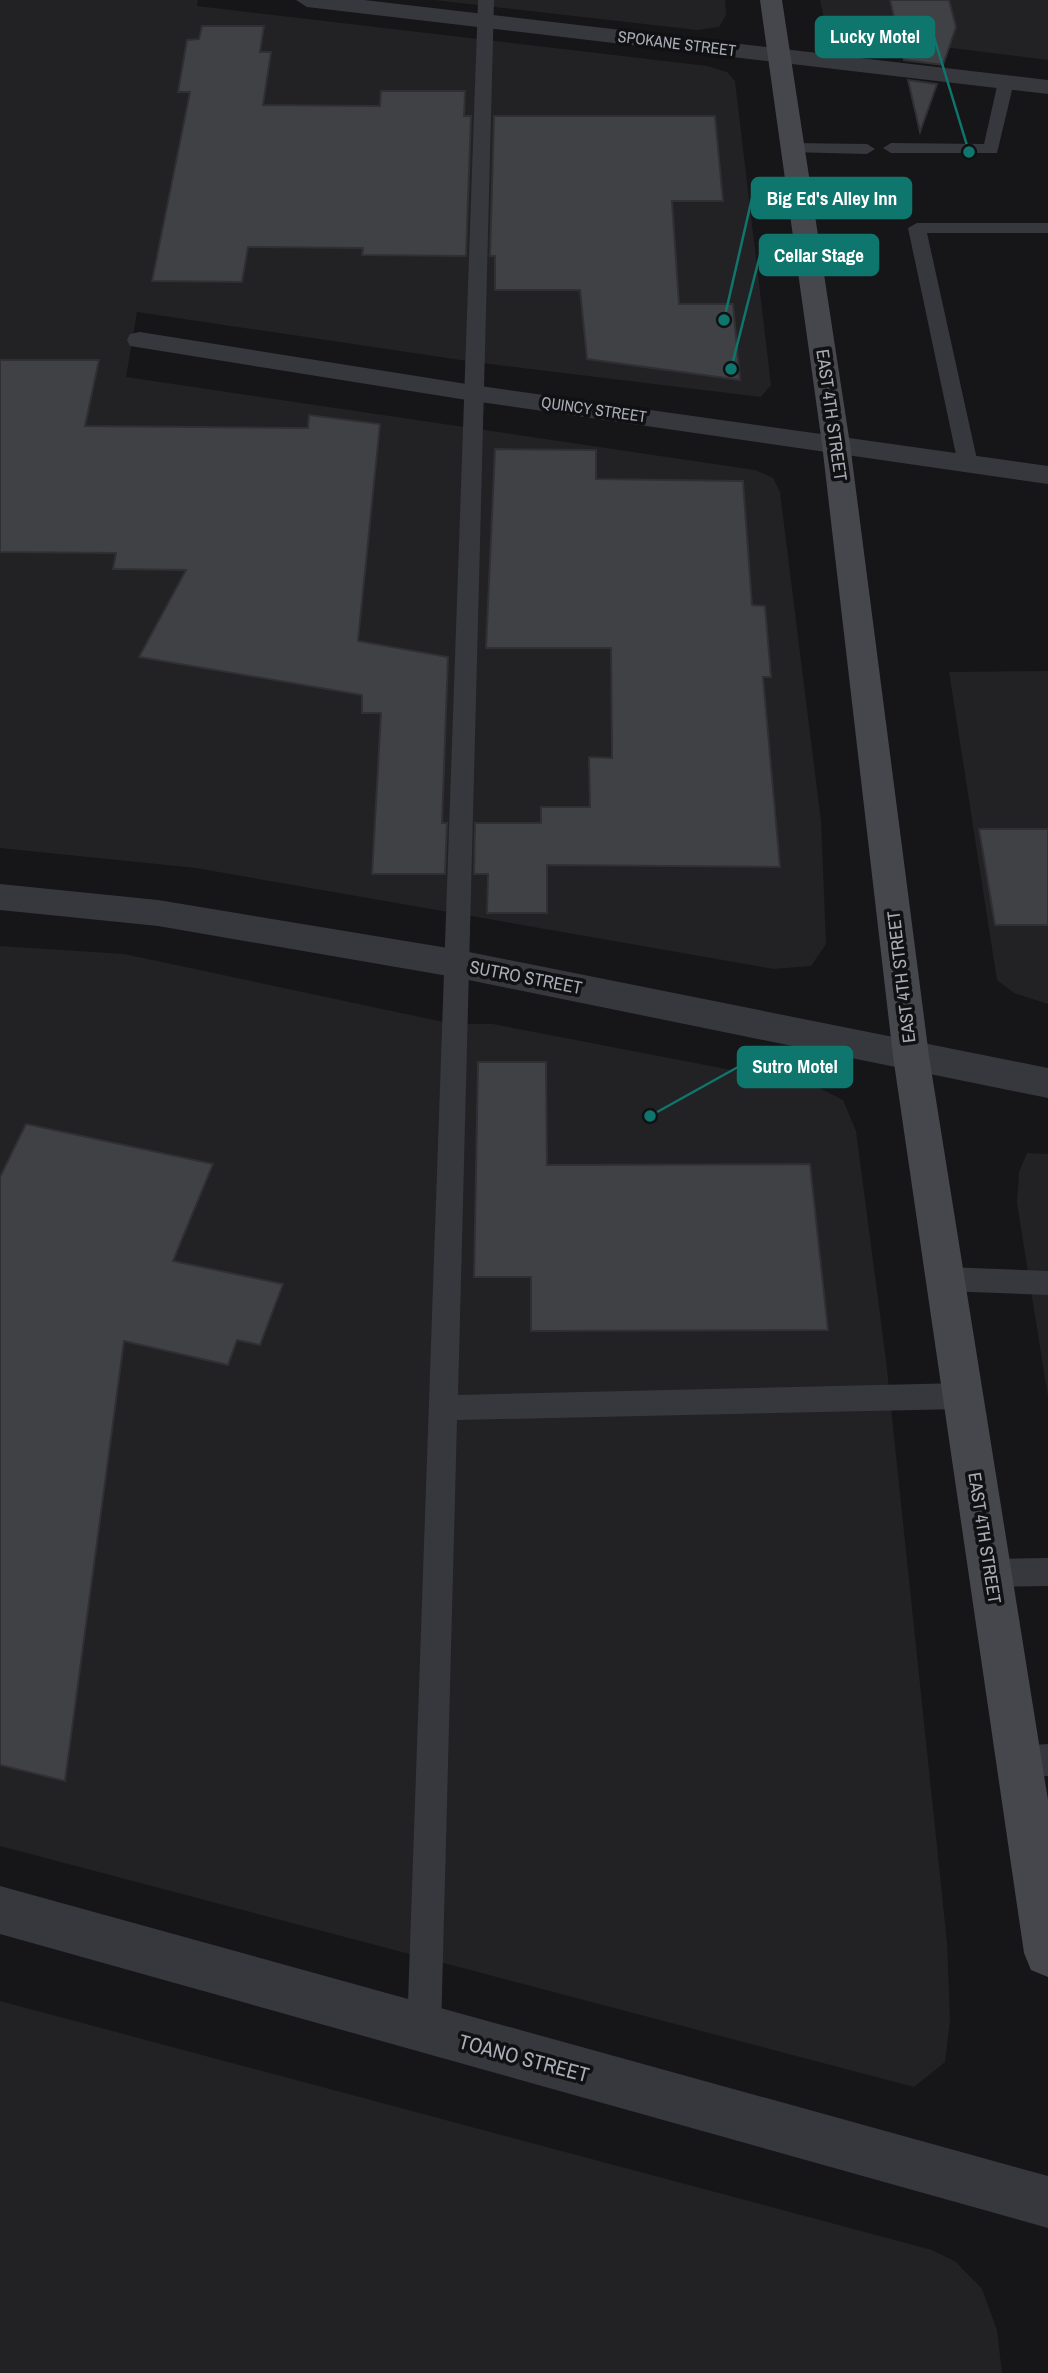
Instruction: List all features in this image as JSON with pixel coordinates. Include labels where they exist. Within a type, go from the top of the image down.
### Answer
[{"type":"main road","name":"EAST 4TH STREET","points":[[771,0],[836,444],[911,1056],[990,1573],[1034,1761],[1048,1953]]},
{"type":"street","name":"SPOKANE STREET","points":[[307,0],[486,10],[779,55],[1048,87]]},
{"type":"street","name":"QUINCY STREET","points":[[140,340],[473,393],[1048,475]]},
{"type":"street","name":"SUTRO STREET","points":[[0,897],[158,913],[454,963],[1048,1083]]},
{"type":"street","name":"TOANO STREET","points":[[0,1910],[424,2031],[1048,2202]]},
{"type":"lane","points":[[424,2031],[454,963],[486,10]]},
{"type":"lane","points":[[891,148],[991,149],[1006,82]]},
{"type":"lane","points":[[793,148],[867,149]]},
{"type":"lane","points":[[968,464],[917,228],[1048,228]]},
{"type":"lane","points":[[945,1279],[1048,1283]]},
{"type":"lane","points":[[442,1408],[963,1396]]},
{"type":"lane","points":[[990,1573],[1048,1572]]},
{"type":"shaded area","points":[[0,0],[198,0],[197,6],[707,66],[727,72],[735,81],[771,385],[761,397],[474,362],[137,312],[126,377],[755,470],[773,478],[780,492],[821,821],[826,944],[811,966],[774,969],[196,868],[0,848]]},
{"type":"shaded area","points":[[434,0],[725,0],[726,15],[719,27],[697,30]]},
{"type":"shaded area","points":[[820,0],[1048,0],[1048,60],[831,33],[826,28]]},
{"type":"shaded area","points":[[1048,671],[1048,1004],[1014,993],[997,980],[949,672]]},
{"type":"shaded area","points":[[0,946],[124,954],[453,1024],[493,1024],[815,1086],[843,1100],[856,1131],[886,1360],[947,1942],[950,2020],[945,2062],[914,2087],[0,1846]]},
{"type":"shaded area","points":[[1027,1153],[1048,1154],[1048,1397],[1017,1203],[1019,1172]]},
{"type":"shaded area","points":[[0,2001],[932,2250],[956,2262],[982,2289],[997,2330],[1002,2373],[0,2373]]},
{"type":"building","points":[[890,0],[949,0],[956,27],[943,65],[904,60]]},
{"type":"building","points":[[202,26],[264,26],[260,52],[271,52],[263,105],[380,106],[381,91],[465,91],[464,116],[471,116],[466,256],[362,255],[363,248],[248,247],[242,282],[152,281],[190,92],[178,92],[187,40],[199,39]]},
{"type":"building","points":[[908,80],[937,84],[920,132]]},
{"type":"building","points":[[494,116],[715,116],[723,201],[672,201],[679,304],[733,304],[740,380],[587,359],[580,290],[495,290],[495,256],[490,256]]},
{"type":"building","points":[[0,360],[99,360],[85,426],[308,428],[309,415],[380,424],[358,641],[448,657],[442,823],[447,823],[445,874],[372,874],[381,713],[362,713],[362,695],[139,657],[186,570],[113,569],[116,553],[0,552]]},
{"type":"building","points":[[495,449],[596,450],[596,479],[743,481],[752,605],[765,606],[771,677],[763,677],[780,867],[547,865],[547,913],[487,913],[488,874],[474,874],[475,823],[541,823],[541,807],[590,807],[589,757],[612,758],[611,648],[486,648]]},
{"type":"building","points":[[979,829],[1048,829],[1048,925],[995,925]]},
{"type":"building","points":[[478,1062],[546,1062],[547,1165],[810,1164],[828,1330],[531,1331],[531,1277],[474,1277]]},
{"type":"building","points":[[26,1124],[213,1164],[173,1261],[283,1284],[260,1345],[237,1340],[228,1365],[124,1341],[65,1781],[0,1765],[0,1177]]},
{"type":"place","name":"Lucky Motel","points":[[969,152]]},
{"type":"place","name":"Big Ed's Alley Inn","points":[[724,320]]},
{"type":"place","name":"Cellar Stage","points":[[731,369]]},
{"type":"place","name":"Sutro Motel","points":[[650,1116]]}]
